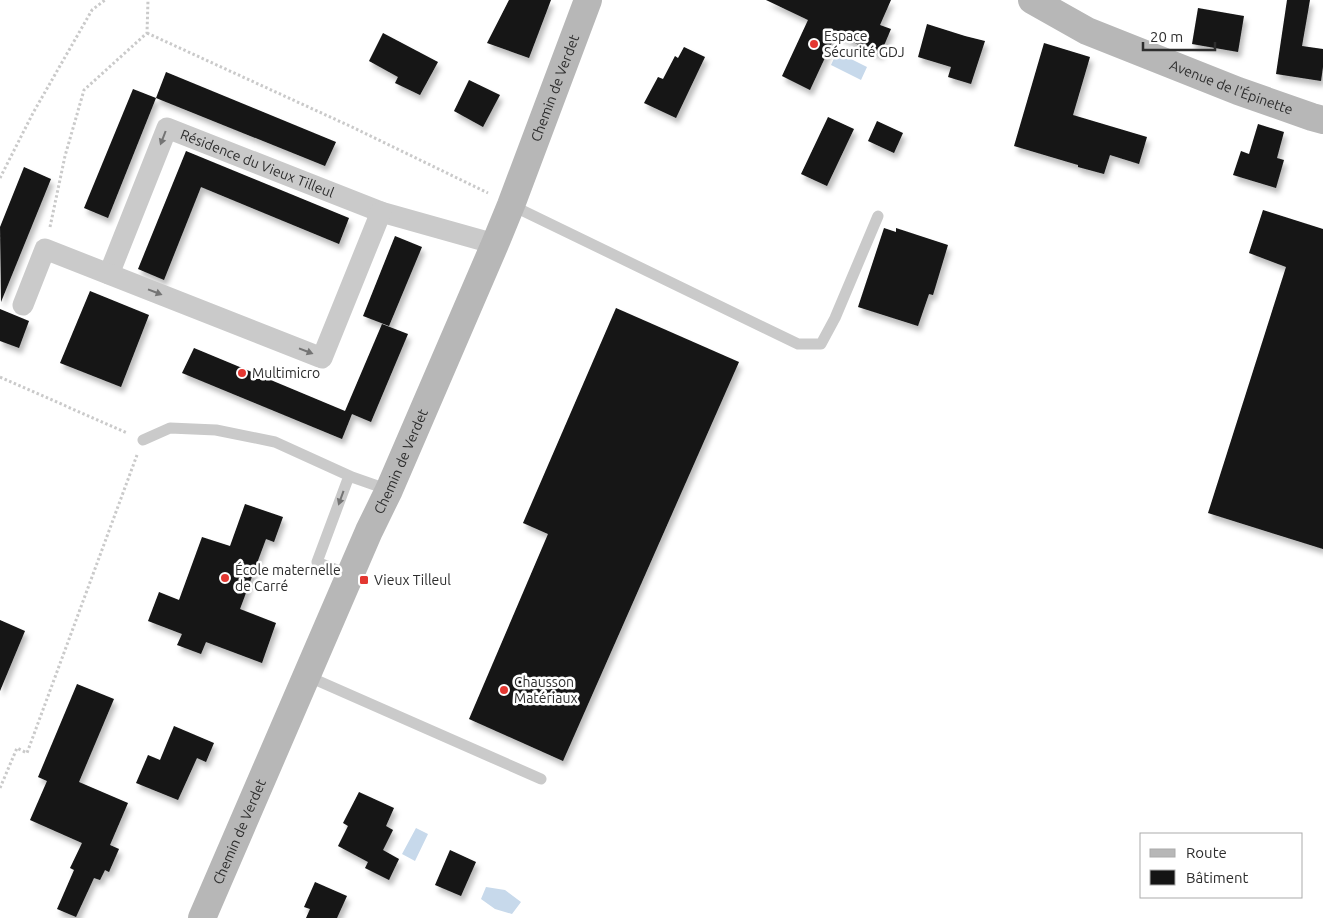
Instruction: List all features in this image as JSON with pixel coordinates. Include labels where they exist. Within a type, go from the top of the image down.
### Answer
[{"type":"street","name":"Chemin de Verdet","points":[[202,918],[495,244],[588,0]]},
{"type":"street","name":"Avenue de l'Épinette","points":[[1037,1],[1087,31],[1238,91],[1323,120]]},
{"type":"street","name":"Résidence du Vieux Tilleul","points":[[109,274],[167,128],[381,212],[495,244]]},
{"type":"street","points":[[23,305],[45,249],[322,358],[381,212]]},
{"type":"lane","points":[[511,205],[798,344],[821,344],[835,318],[878,216]]},
{"type":"lane","points":[[143,440],[170,428],[216,430],[275,442],[352,477],[389,490]]},
{"type":"lane","points":[[350,575],[317,562],[349,476],[352,477]]},
{"type":"lane","points":[[307,676],[540,779]]},
{"type":"path","points":[[0,178],[33,113],[92,10],[105,0]]},
{"type":"path","points":[[45,249],[65,156],[84,90],[147,33],[148,0]]},
{"type":"path","points":[[147,33],[352,126],[511,205]]},
{"type":"path","points":[[0,378],[143,440],[27,753],[17,748],[0,788]]},
{"type":"water","points":[[837,52],[867,67],[861,80],[831,65]]},
{"type":"water","points":[[416,828],[428,834],[415,861],[402,854]]},
{"type":"water","points":[[486,887],[505,890],[521,902],[512,914],[495,909],[481,899]]},
{"type":"building","points":[[509,0],[551,0],[529,58],[487,43]]},
{"type":"building","name":"Espace Sécurité GDJ","points":[[766,0],[891,0],[880,25],[891,29],[880,55],[836,34],[810,90],[782,76],[808,20]]},
{"type":"building","points":[[1287,0],[1310,0],[1302,46],[1323,49],[1321,81],[1276,74]]},
{"type":"building","points":[[1198,8],[1244,16],[1238,52],[1192,44]]},
{"type":"building","points":[[927,24],[985,41],[971,84],[948,77],[951,67],[918,57]]},
{"type":"building","points":[[383,33],[438,62],[420,95],[395,83],[398,77],[369,61]]},
{"type":"building","points":[[1044,43],[1090,57],[1073,115],[1147,137],[1139,164],[1110,155],[1104,174],[1014,146]]},
{"type":"building","points":[[684,47],[705,57],[676,118],[644,103],[658,77],[663,79],[675,56],[678,58]]},
{"type":"building","points":[[166,72],[336,142],[325,166],[156,98]]},
{"type":"building","points":[[469,80],[500,95],[483,127],[454,111]]},
{"type":"building","points":[[133,89],[156,98],[108,218],[84,208]]},
{"type":"building","points":[[828,117],[854,129],[827,186],[801,174]]},
{"type":"building","points":[[877,121],[903,133],[894,153],[868,141]]},
{"type":"building","points":[[1258,124],[1284,132],[1277,158],[1284,160],[1276,188],[1233,175],[1241,151],[1249,154]]},
{"type":"building","points":[[186,151],[349,218],[339,244],[201,187],[164,280],[138,269]]},
{"type":"building","points":[[24,167],[51,179],[1,302],[0,227]]},
{"type":"building","points":[[1263,210],[1323,229],[1323,549],[1208,513],[1286,267],[1249,253]]},
{"type":"building","points":[[884,228],[896,232],[896,228],[948,245],[933,295],[929,294],[918,326],[858,307]]},
{"type":"building","points":[[395,236],[422,247],[389,326],[363,316]]},
{"type":"building","points":[[90,291],[149,315],[121,387],[60,363]]},
{"type":"building","points":[[616,308],[739,362],[563,761],[469,719],[548,534],[523,523]]},
{"type":"building","points":[[0,309],[29,321],[19,348],[0,341]]},
{"type":"building","points":[[382,324],[408,334],[371,422],[352,414],[342,439],[182,373],[194,348],[345,411]]},
{"type":"building","points":[[245,504],[283,517],[274,542],[266,539],[240,609],[276,623],[262,663],[206,642],[201,654],[177,645],[182,634],[148,621],[159,592],[179,600],[202,537],[230,546]]},
{"type":"building","points":[[0,620],[25,631],[0,691]]},
{"type":"building","points":[[77,684],[114,699],[79,782],[128,803],[110,845],[119,849],[109,872],[105,870],[100,880],[94,878],[76,917],[57,909],[74,870],[70,868],[82,843],[30,820],[47,781],[38,777]]},
{"type":"building","points":[[174,726],[214,743],[206,762],[197,758],[178,800],[136,783],[148,755],[160,760]]},
{"type":"building","points":[[359,792],[394,808],[386,826],[393,830],[383,850],[399,859],[389,880],[365,868],[368,862],[338,846],[348,826],[343,823]]},
{"type":"building","points":[[450,850],[476,862],[461,896],[435,885]]},
{"type":"building","points":[[315,882],[347,896],[337,918],[306,918],[310,909],[304,907]]},
{"type":"place","name":"Espace Sécurité GDJ","points":[[814,44]]},
{"type":"place","name":"Multimicro","points":[[242,373]]},
{"type":"place","name":"École maternelle de Carré","points":[[225,578]]},
{"type":"place","name":"Vieux Tilleul","points":[[364,580]]},
{"type":"place","name":"Chausson Matériaux","points":[[504,690]]}]
